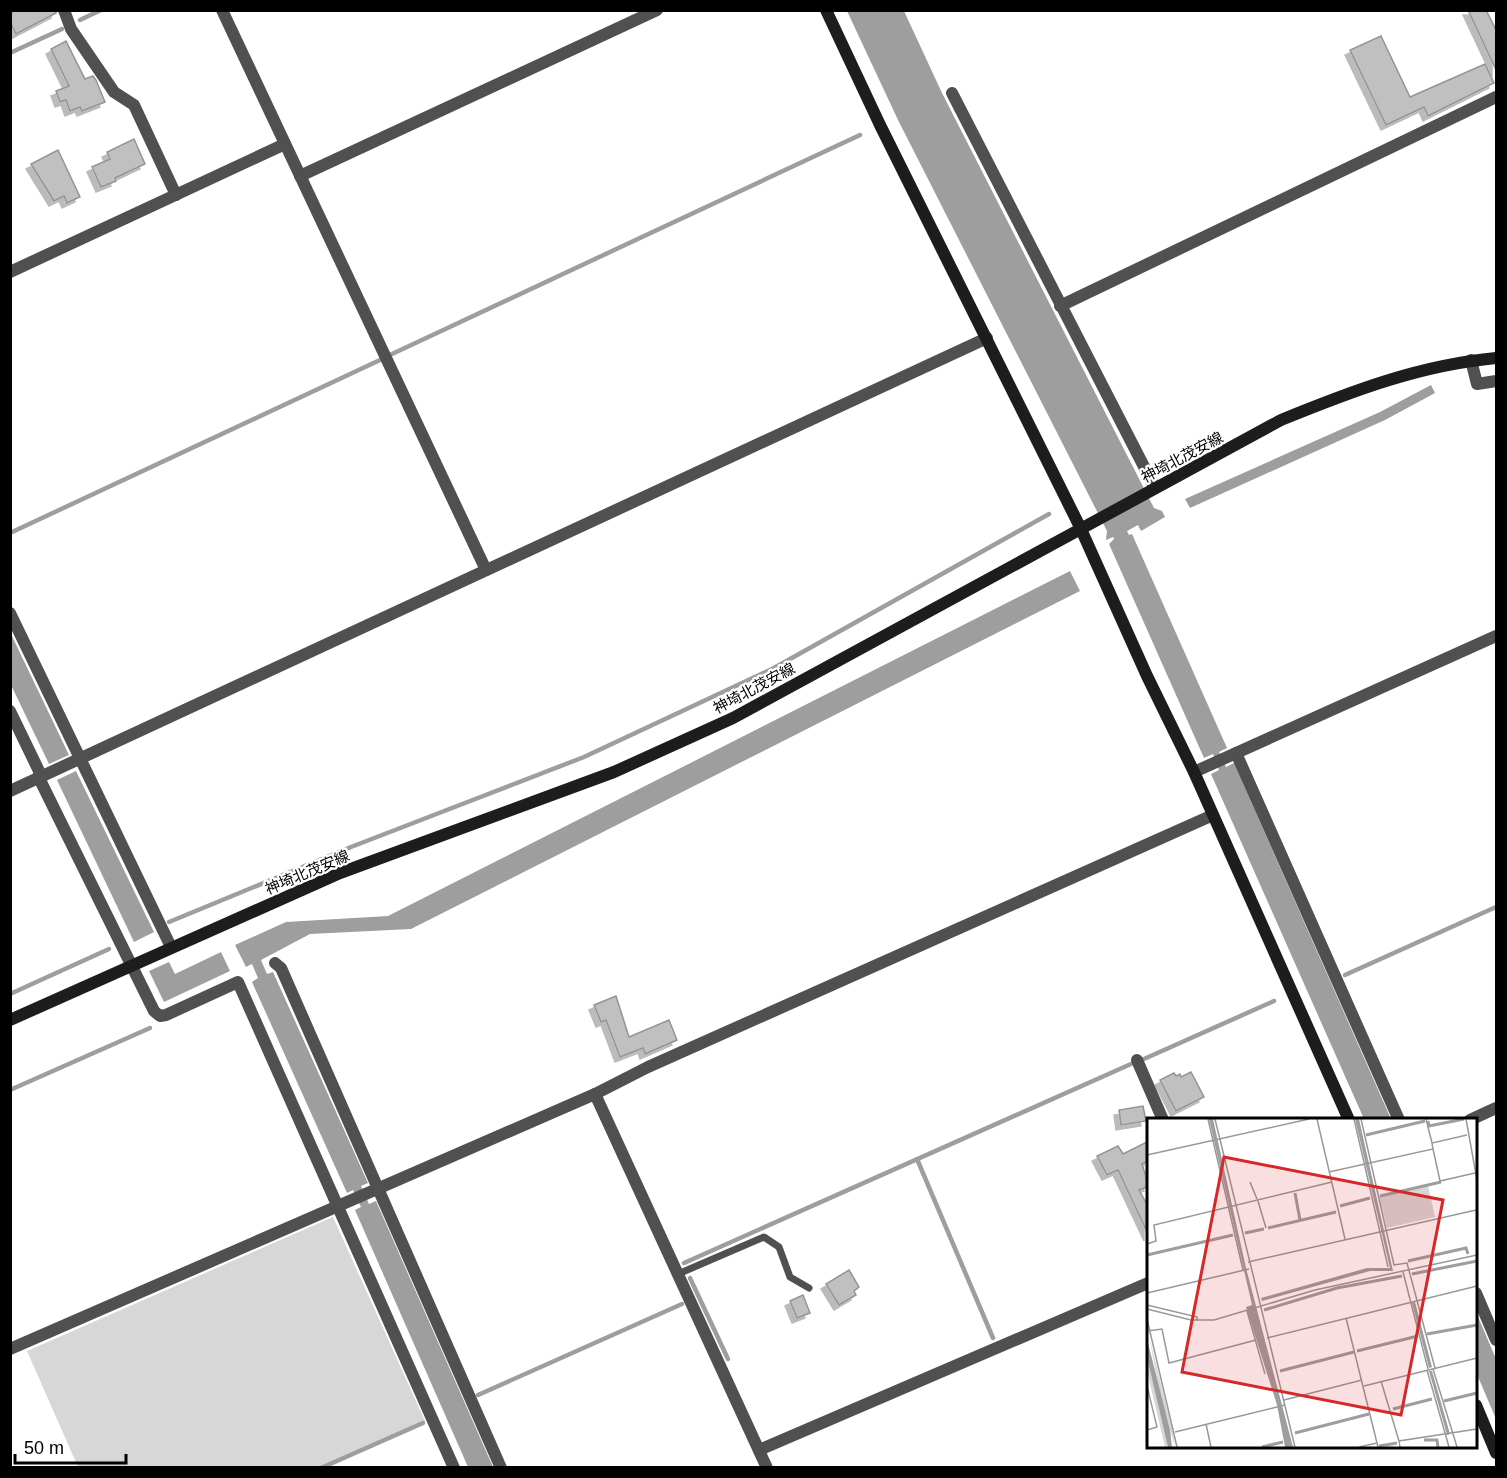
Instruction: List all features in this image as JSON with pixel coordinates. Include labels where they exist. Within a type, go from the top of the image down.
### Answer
[{"type":"main road","points":[[826,10],[880,125],[1080,527],[1147,676],[1194,772],[1349,1118]]},
{"type":"main road","name":"神埼北茂安線","points":[[10,1020],[340,873],[614,772],[733,718],[1080,527],[1281,420],[1364,386],[1471,360],[1497,358]]},
{"type":"main road","points":[[1477,1407],[1497,1453]]},
{"type":"street","points":[[64,10],[71,29],[114,92],[134,105],[176,195]]},
{"type":"street","points":[[222,10],[486,570]]},
{"type":"street","points":[[300,176],[657,10]]},
{"type":"street","points":[[952,93],[1155,488]]},
{"type":"street","points":[[1060,306],[1497,97]]},
{"type":"street","points":[[10,272],[285,144]]},
{"type":"street","points":[[10,791],[987,338]]},
{"type":"street","points":[[1471,360],[1477,384],[1497,381]]},
{"type":"street","points":[[10,613],[171,947]]},
{"type":"street","points":[[1194,772],[1497,636]]},
{"type":"street","points":[[10,711],[39,771],[39,778],[154,1011],[160,1016],[238,982],[454,1467]]},
{"type":"street","points":[[1236,753],[1399,1118]]},
{"type":"street","points":[[10,1349],[596,1094],[648,1067],[1213,815]]},
{"type":"street","points":[[274,963],[281,968],[501,1467]]},
{"type":"street","points":[[1137,1060],[1163,1118]]},
{"type":"street","points":[[596,1094],[767,1467]]},
{"type":"street","points":[[1472,1118],[1497,1108]]},
{"type":"street","points":[[759,1450],[1147,1283]]},
{"type":"street","points":[[1477,1295],[1497,1340]]},
{"type":"lane","points":[[678,1274],[764,1237],[779,1247],[790,1277],[809,1287]]},
{"type":"shaded area","points":[[847,11],[904,11],[942,93],[1154,508],[1162,511],[1165,517],[1141,531],[1138,525],[1127,531],[1129,535],[1132,534],[1227,748],[1219,752],[1226,767],[1234,763],[1391,1118],[1364,1118],[1211,774],[1219,770],[1213,754],[1204,758],[1109,544],[1114,539],[1113,537],[1106,540],[1107,531],[898,120]]},
{"type":"shaded area","points":[[1431,385],[1435,393],[1385,420],[1190,508],[1185,499],[1380,412]]},
{"type":"shaded area","points":[[1070,571],[1080,591],[411,929],[310,934],[261,960],[267,974],[273,972],[368,1183],[361,1186],[369,1204],[376,1201],[493,1467],[468,1467],[355,1210],[361,1207],[353,1190],[347,1193],[252,982],[258,978],[252,964],[246,967],[235,945],[286,922],[388,916]]},
{"type":"shaded area","points":[[11,634],[69,755],[49,764],[11,685]]},
{"type":"shaded area","points":[[76,771],[154,932],[134,942],[57,780]]},
{"type":"shaded area","points":[[221,952],[230,971],[164,1002],[149,971],[169,962],[175,974]]},
{"type":"shaded area","points":[[333,1217],[425,1421],[320,1467],[78,1467],[27,1351]]},
{"type":"shaded area","points":[[1477,1314],[1496,1359],[1496,1419],[1477,1374]]},
{"type":"building","points":[[16,10],[56,10],[56,13],[16,34],[10,22],[10,13]]},
{"type":"building","points":[[1468,10],[1486,10],[1497,32],[1497,72]]},
{"type":"building","points":[[1381,36],[1410,97],[1485,64],[1494,83],[1428,116],[1424,107],[1386,125],[1350,50]]},
{"type":"building","points":[[66,41],[85,79],[93,76],[105,102],[82,111],[80,107],[70,111],[66,100],[60,102],[56,91],[69,86],[51,49]]},
{"type":"building","points":[[134,139],[145,164],[101,187],[92,167],[110,159],[107,152]]},
{"type":"building","points":[[58,150],[80,197],[67,203],[64,196],[54,201],[31,164]]},
{"type":"building","points":[[616,996],[629,1037],[669,1020],[677,1040],[645,1054],[643,1048],[620,1057],[606,1020],[601,1022],[594,1005]]},
{"type":"building","points":[[1191,1072],[1204,1097],[1176,1111],[1160,1080],[1174,1073],[1176,1076],[1180,1074],[1181,1077]]},
{"type":"building","points":[[1143,1106],[1146,1121],[1121,1125],[1119,1110]]},
{"type":"building","points":[[1147,1142],[1147,1162],[1142,1164],[1147,1187],[1139,1190],[1147,1204],[1147,1232],[1118,1170],[1107,1175],[1097,1156],[1118,1146],[1123,1154]]},
{"type":"building","points":[[849,1270],[859,1287],[854,1291],[856,1295],[839,1305],[826,1284]]},
{"type":"building","points":[[803,1295],[810,1313],[797,1318],[790,1301]]},
{"type":"waterway","points":[[80,20],[101,10]]},
{"type":"waterway","points":[[10,53],[62,29]]},
{"type":"waterway","points":[[392,354],[860,135]]},
{"type":"waterway","points":[[10,533],[380,360]]},
{"type":"waterway","points":[[169,922],[351,847],[584,757],[774,668],[1049,514]]},
{"type":"waterway","points":[[1345,975],[1496,907]]},
{"type":"waterway","points":[[10,994],[109,949]]},
{"type":"waterway","points":[[1144,1059],[1274,1001]]},
{"type":"waterway","points":[[10,1090],[150,1028]]},
{"type":"waterway","points":[[684,1263],[1131,1064]]},
{"type":"waterway","points":[[917,1159],[993,1338]]},
{"type":"waterway","points":[[690,1278],[728,1359]]},
{"type":"waterway","points":[[478,1395],[682,1304]]},
{"type":"waterway","points":[[321,1468],[423,1423]]}]
